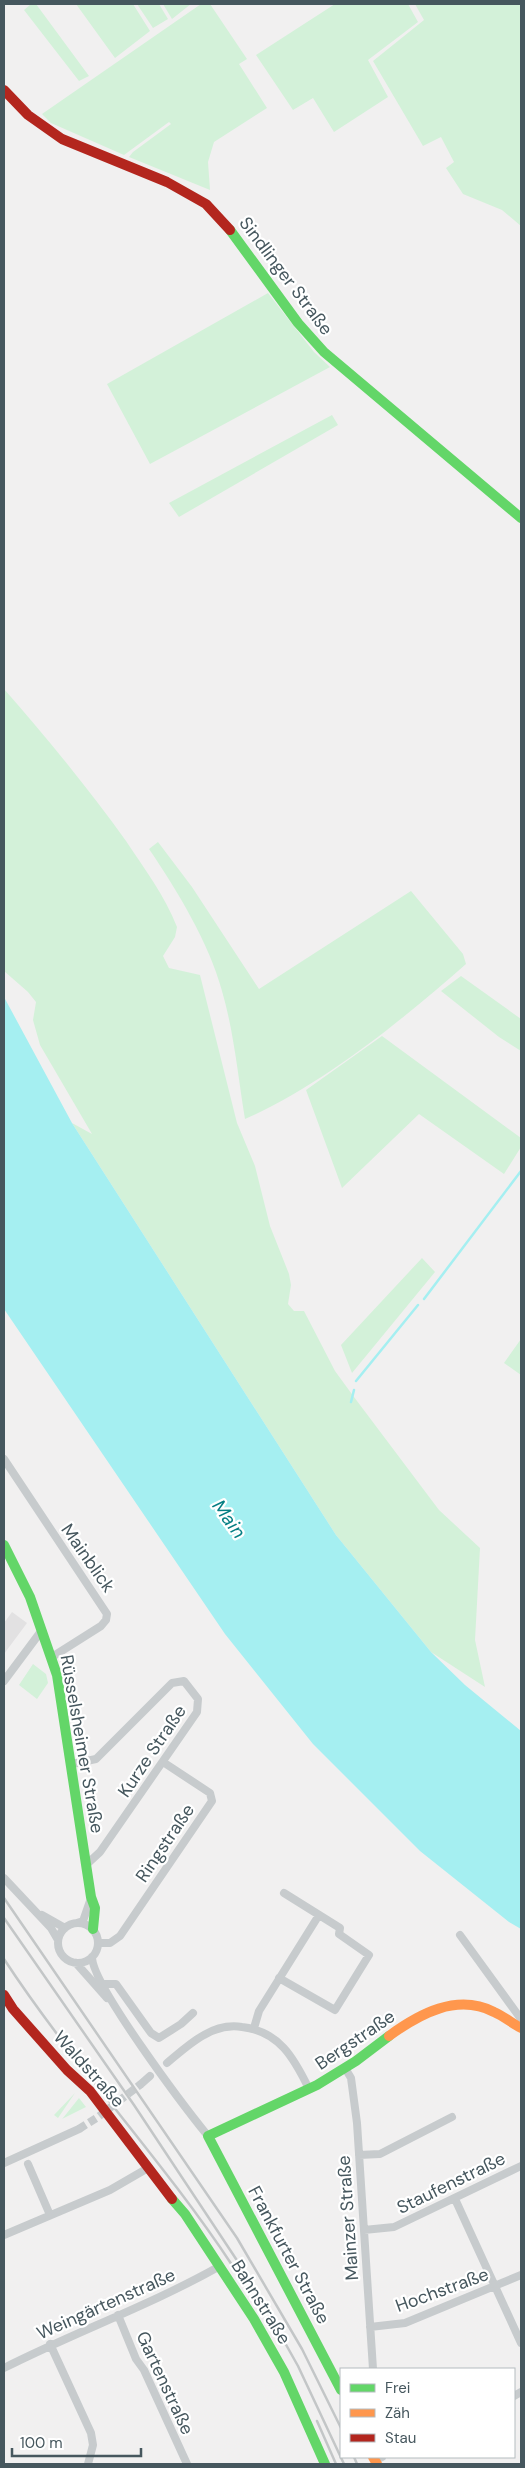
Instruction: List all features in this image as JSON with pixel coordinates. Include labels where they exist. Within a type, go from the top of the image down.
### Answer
[{"type":"street","name":"Sindlinger Straße","points":[[4,90],[28,115],[62,139],[167,182],[206,204],[232,232],[298,323],[324,352],[521,518]]},
{"type":"street","name":"Mainblick","points":[[4,1459],[107,1614],[106,1620],[101,1626],[52,1657]]},
{"type":"street","name":"Rüsselsheimer Straße","points":[[5,1551],[30,1597],[52,1657],[72,1764],[91,1897],[95,1908],[93,1929]]},
{"type":"street","points":[[4,1681],[42,1630]]},
{"type":"street","name":"Kurze Straße","points":[[72,1764],[91,1760],[100,1755],[172,1683],[184,1681],[198,1699],[197,1712],[100,1852],[86,1864]]},
{"type":"street","name":"Ringstraße","points":[[98,1943],[110,1943],[120,1936],[212,1801],[210,1793],[163,1762]]},
{"type":"street","points":[[4,1878],[55,1933],[61,1954],[76,1963],[112,2002]]},
{"type":"street","points":[[279,1978],[332,2009],[338,2008],[369,1954],[339,1934],[340,1928],[284,1893]]},
{"type":"street","name":"Rüsselsheimer Straße","points":[[77,1923],[83,1921],[87,1915],[91,1897]]},
{"type":"street","points":[[38,1913],[65,1928]]},
{"type":"street","points":[[254,2028],[259,2011],[319,1915]]},
{"type":"street","points":[[58,1942],[65,1928],[77,1923],[93,1929],[98,1943],[92,1957],[94,1970],[112,2002],[208,2136]]},
{"type":"street","points":[[460,1935],[521,2019]]},
{"type":"street","points":[[76,1963],[92,1957]]},
{"type":"street","points":[[102,1984],[116,1984],[151,2033],[159,2038],[193,2014]]},
{"type":"street","name":"Waldstraße","points":[[4,1995],[67,2070],[90,2091],[148,2168]]},
{"type":"street","name":"Bergstraße","points":[[208,2136],[309,2089],[345,2068],[400,2028],[431,2010],[449,2004],[463,2003],[485,2008],[521,2028]]},
{"type":"street","points":[[167,2063],[194,2041],[216,2029],[236,2026],[254,2028],[274,2037],[287,2049],[309,2089]]},
{"type":"street","name":"Mainzer Straße","points":[[345,2068],[352,2078],[373,2368]]},
{"type":"street","points":[[141,2084],[150,2076]]},
{"type":"street","points":[[359,2155],[380,2154],[452,2117]]},
{"type":"street","points":[[4,2163],[79,2129]]},
{"type":"street","name":"Frankfurter Straße","points":[[208,2136],[340,2388]]},
{"type":"street","points":[[28,2164],[50,2215]]},
{"type":"street","name":"Staufenstraße","points":[[364,2230],[394,2227],[521,2166]]},
{"type":"street","points":[[4,2235],[110,2190],[148,2168]]},
{"type":"street","name":"Bahnstraße","points":[[148,2168],[184,2214],[220,2266],[284,2372],[325,2464]]},
{"type":"street","points":[[455,2199],[521,2343]]},
{"type":"street","name":"Weingärtenstraße","points":[[4,2368],[50,2344],[182,2288],[220,2266]]},
{"type":"street","name":"Hochstraße","points":[[370,2326],[405,2323],[496,2287],[521,2275]]},
{"type":"street","name":"Gartenstraße","points":[[118,2315],[136,2359],[144,2370],[186,2464]]},
{"type":"street","points":[[50,2344],[91,2433],[93,2445],[88,2464]]},
{"type":"shaded area","points":[[12,1612],[27,1623],[4,1654],[4,1623]]},
{"type":"green space","points":[[31,4],[36,4],[89,76],[79,81],[24,10]]},
{"type":"green space","points":[[76,4],[133,4],[150,31],[115,58]]},
{"type":"green space","points":[[137,4],[159,4],[168,19],[153,28]]},
{"type":"green space","points":[[163,4],[191,4],[172,19]]},
{"type":"green space","points":[[201,4],[210,4],[247,59],[239,64],[267,108],[214,142],[208,162],[210,190],[129,157],[171,124],[169,122],[124,155],[51,123],[42,114]]},
{"type":"green space","points":[[335,4],[408,4],[418,22],[368,60],[388,97],[334,132],[313,98],[293,110],[256,55]]},
{"type":"green space","points":[[415,4],[521,4],[521,226],[502,210],[463,194],[446,168],[454,162],[441,137],[423,146],[373,61],[424,20]]},
{"type":"green space","points":[[268,293],[314,352],[330,367],[150,464],[107,384]]},
{"type":"green space","points":[[332,415],[338,425],[179,517],[169,503]]},
{"type":"green space","points":[[4,689],[97,802],[126,841],[160,893],[177,927],[175,937],[163,956],[169,968],[200,975],[237,1123],[255,1166],[270,1226],[289,1274],[291,1285],[288,1304],[294,1311],[304,1311],[335,1371],[439,1510],[480,1548],[475,1640],[485,1687],[431,1652],[336,1535],[72,1123],[92,1134],[40,1045],[33,1020],[36,1002],[28,992],[4,971]]},
{"type":"green space","points":[[158,842],[192,887],[259,989],[411,891],[463,954],[466,964],[388,1029],[333,1070],[275,1105],[245,1119],[233,1038],[222,991],[201,936],[149,849]]},
{"type":"green space","points":[[461,976],[521,1019],[521,1051],[499,1037],[441,991]]},
{"type":"green space","points":[[382,1036],[521,1138],[521,1147],[504,1174],[419,1114],[342,1188],[306,1090]]},
{"type":"green space","points":[[422,1258],[435,1272],[352,1373],[341,1345]]},
{"type":"green space","points":[[521,1339],[521,1375],[504,1363]]},
{"type":"green space","points":[[33,1664],[46,1674],[48,1683],[37,1699],[19,1685]]},
{"type":"green space","points":[[75,2093],[58,2118],[54,2115]]},
{"type":"green space","points":[[79,2098],[86,2107],[62,2119],[63,2118]]},
{"type":"water","name":"Main","points":[[4,997],[72,1123],[336,1535],[431,1652],[465,1685],[521,1731],[521,1929],[509,1922],[420,1851],[313,1744],[225,1634],[4,1309]]},
{"type":"waterway","points":[[424,1299],[521,1171]]},
{"type":"waterway","points":[[356,1381],[418,1305]]},
{"type":"waterway","points":[[351,1402],[354,1390]]},
{"type":"tunnel","points":[[79,2129],[141,2084]]},
{"type":"railway","points":[[4,1898],[237,2238],[302,2349],[340,2426]]},
{"type":"railway","points":[[4,1918],[134,2105],[248,2277],[298,2366],[340,2455]]},
{"type":"railway","points":[[4,1959],[59,2037],[177,2188],[232,2265]]},
{"type":"railway","points":[[317,2421],[336,2464]]},
{"type":"railway","points":[[341,2458],[344,2464]]},
{"type":"railway","points":[[354,2458],[357,2464]]},
{"type":"traffic: fast","points":[[230,230],[298,323],[324,352],[521,518]]},
{"type":"traffic: fast","points":[[4,1545],[30,1597],[57,1675],[91,1897],[95,1908],[93,1929]]},
{"type":"traffic: fast","points":[[340,2388],[208,2136],[317,2085],[356,2061],[389,2036]]},
{"type":"traffic: fast","points":[[172,2199],[185,2214],[254,2319],[284,2372],[325,2464]]},
{"type":"traffic: slow","points":[[389,2036],[413,2020],[452,2005],[480,2007],[497,2014],[521,2028]]},
{"type":"traffic: slow","points":[[374,2458],[377,2464]]},
{"type":"traffic: jam","points":[[4,90],[28,115],[62,139],[167,182],[206,204],[230,230]]},
{"type":"traffic: jam","points":[[4,1995],[13,2009],[67,2070],[90,2091],[172,2199]]}]
